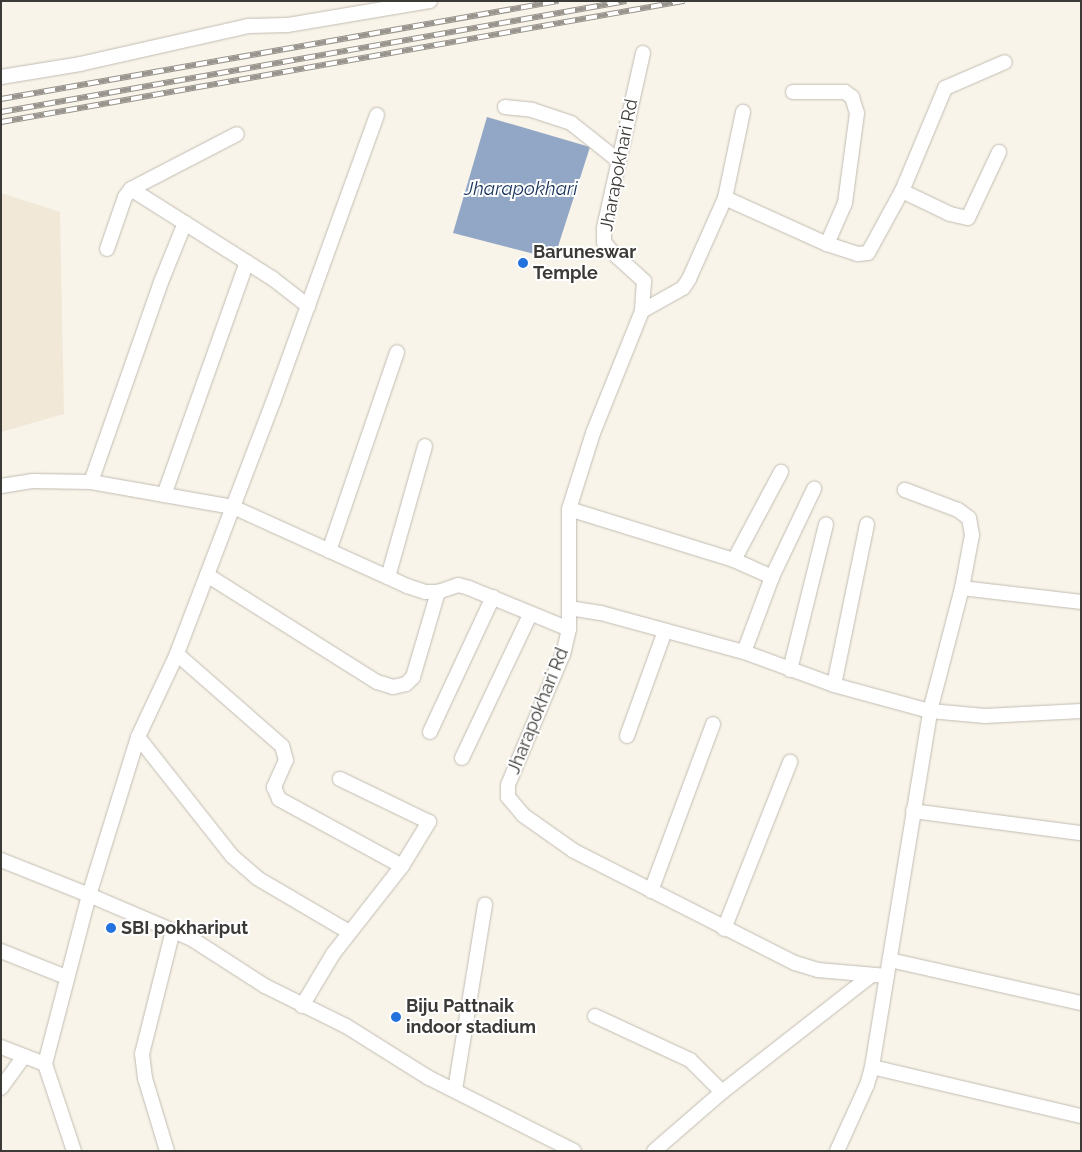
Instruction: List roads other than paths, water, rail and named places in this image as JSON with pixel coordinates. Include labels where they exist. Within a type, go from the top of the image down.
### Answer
[{"type":"street","points":[[1,77],[80,64],[248,26],[288,25],[430,1]]},
{"type":"street","name":"Jharapokhari Rd","points":[[643,53],[604,228],[604,242],[644,281],[642,311],[593,433],[569,509],[566,574],[569,630],[563,654],[508,785],[508,797],[523,816],[574,850],[795,963],[818,970],[887,976]]},
{"type":"street","points":[[725,198],[827,244],[857,254],[868,253],[902,191],[944,88],[1005,62]]},
{"type":"street","points":[[793,92],[845,92],[852,96],[856,113],[845,203],[827,244]]},
{"type":"street","points":[[505,107],[532,110],[572,123],[618,161]]},
{"type":"street","points":[[642,311],[682,288],[689,279],[725,198],[743,112]]},
{"type":"street","points":[[74,1151],[45,1064],[89,894],[138,737],[177,654],[308,306],[377,115]]},
{"type":"street","points":[[107,249],[109,236],[131,189],[238,134]]},
{"type":"street","points":[[902,191],[950,214],[968,218],[999,152]]},
{"type":"street","points":[[131,189],[247,262],[308,306]]},
{"type":"street","points":[[90,482],[157,292],[185,223]]},
{"type":"street","points":[[164,495],[247,262]]},
{"type":"street","points":[[329,550],[397,352]]},
{"type":"street","points":[[388,577],[425,446]]},
{"type":"street","points":[[734,560],[781,472]]},
{"type":"street","points":[[1,486],[32,481],[90,482],[233,507],[424,592],[438,592],[458,585],[493,597],[530,616],[569,630]]},
{"type":"street","points":[[744,652],[772,578],[814,489]]},
{"type":"street","points":[[837,1151],[872,1067],[930,711],[962,588],[972,535],[969,518],[958,510],[905,490]]},
{"type":"street","points":[[569,509],[734,560],[772,578]]},
{"type":"street","points":[[790,670],[826,524]]},
{"type":"street","points":[[834,685],[867,524]]},
{"type":"street","points":[[207,575],[377,682],[393,687],[406,684],[413,677],[438,592]]},
{"type":"street","points":[[962,588],[1081,602]]},
{"type":"street","points":[[430,732],[493,597]]},
{"type":"street","points":[[569,608],[744,652],[834,685],[930,711],[985,716],[1081,711]]},
{"type":"street","points":[[462,758],[484,717],[530,616]]},
{"type":"street","points":[[627,736],[665,631]]},
{"type":"street","points":[[177,654],[282,746],[286,760],[274,787],[279,799],[402,866]]},
{"type":"street","points":[[651,891],[713,724]]},
{"type":"street","points":[[138,737],[232,856],[257,878],[349,932]]},
{"type":"street","points":[[724,928],[790,762]]},
{"type":"street","points":[[302,1006],[349,932],[402,866],[429,822],[340,779]]},
{"type":"street","points":[[913,811],[1081,834]]},
{"type":"street","points":[[1,860],[89,894],[173,931],[302,1006],[346,1026],[376,1048],[574,1151]]},
{"type":"street","points":[[455,1090],[485,904]]},
{"type":"street","points":[[167,1151],[145,1078],[142,1054],[173,931]]},
{"type":"street","points":[[1,951],[66,977]]},
{"type":"street","points":[[890,960],[1081,1003]]},
{"type":"street","points":[[654,1151],[722,1092],[872,975]]},
{"type":"street","points":[[595,1016],[690,1060],[722,1092]]},
{"type":"street","points":[[1,1047],[45,1064]]},
{"type":"street","points":[[1,1088],[24,1056]]},
{"type":"street","points":[[872,1067],[1081,1116]]},
{"type":"water","name":"Jharapokhari","points":[[487,117],[590,147],[554,259],[453,233]]},
{"type":"railway","points":[[1,99],[558,1]]},
{"type":"railway","points":[[1,112],[626,1]]},
{"type":"railway","points":[[1,122],[684,1]]},
{"type":"place","name":"Baruneswar Temple","points":[[523,263]]},
{"type":"place","name":"SBI pokhariput","points":[[111,928]]},
{"type":"place","name":"Biju Pattnaik indoor stadium","points":[[396,1017]]}]
